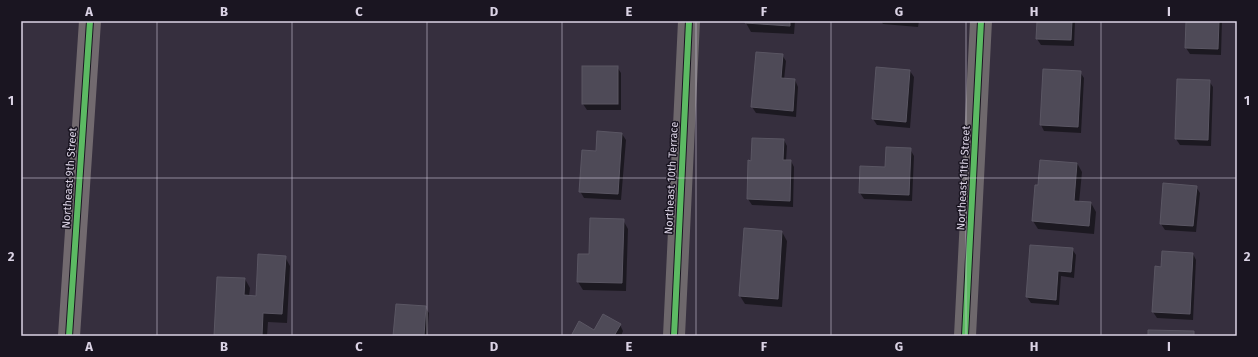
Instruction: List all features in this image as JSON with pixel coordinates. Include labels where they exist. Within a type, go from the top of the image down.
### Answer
[{"type":"street","name":"Northeast 9th Street","points":[[69,336],[90,21]]},
{"type":"street","name":"Northeast 10th Terrace","points":[[674,336],[688,21]]},
{"type":"street","name":"Northeast 11th Street","points":[[965,336],[981,21]]},
{"type":"building","points":[[745,21],[790,21],[790,26],[745,23]]},
{"type":"building","points":[[1037,21],[1072,21],[1071,40],[1036,39]]},
{"type":"building","points":[[1186,21],[1219,21],[1218,49],[1185,48]]},
{"type":"building","points":[[756,52],[783,54],[781,78],[795,79],[793,111],[751,107]]},
{"type":"building","points":[[582,66],[618,66],[618,104],[582,104]]},
{"type":"building","points":[[876,67],[910,70],[906,122],[872,119]]},
{"type":"building","points":[[1043,69],[1081,71],[1078,127],[1040,125]]},
{"type":"building","points":[[1177,79],[1210,80],[1208,140],[1175,139]]},
{"type":"building","points":[[597,131],[622,133],[618,194],[579,192],[582,150],[596,151]]},
{"type":"building","points":[[752,138],[784,139],[783,160],[791,160],[790,201],[747,199],[748,160],[751,161]]},
{"type":"building","points":[[886,147],[911,148],[909,195],[859,193],[860,166],[885,167]]},
{"type":"building","points":[[1040,160],[1077,163],[1074,201],[1091,202],[1089,226],[1032,221],[1035,185],[1038,185]]},
{"type":"building","points":[[1163,183],[1197,186],[1193,226],[1160,224]]},
{"type":"building","points":[[590,218],[624,219],[622,283],[577,282],[578,254],[589,254]]},
{"type":"building","points":[[744,228],[782,231],[778,299],[739,296]]},
{"type":"building","points":[[1030,245],[1073,248],[1071,272],[1058,271],[1056,300],[1026,297]]},
{"type":"building","points":[[1162,251],[1193,253],[1190,314],[1152,312],[1155,266],[1161,267]]},
{"type":"building","points":[[258,254],[286,256],[282,314],[263,313],[262,336],[214,336],[217,277],[245,278],[244,295],[256,296]]},
{"type":"building","points":[[396,304],[426,306],[424,336],[393,336]]},
{"type":"building","points":[[603,314],[621,324],[614,336],[571,336],[579,321],[594,330]]},
{"type":"building","points":[[1148,330],[1194,331],[1194,336],[1148,336]]},
{"type":"cycle path","points":[[69,336],[90,21]]},
{"type":"cycle path","points":[[674,336],[689,21]]},
{"type":"cycle path","points":[[965,336],[981,21]]}]
